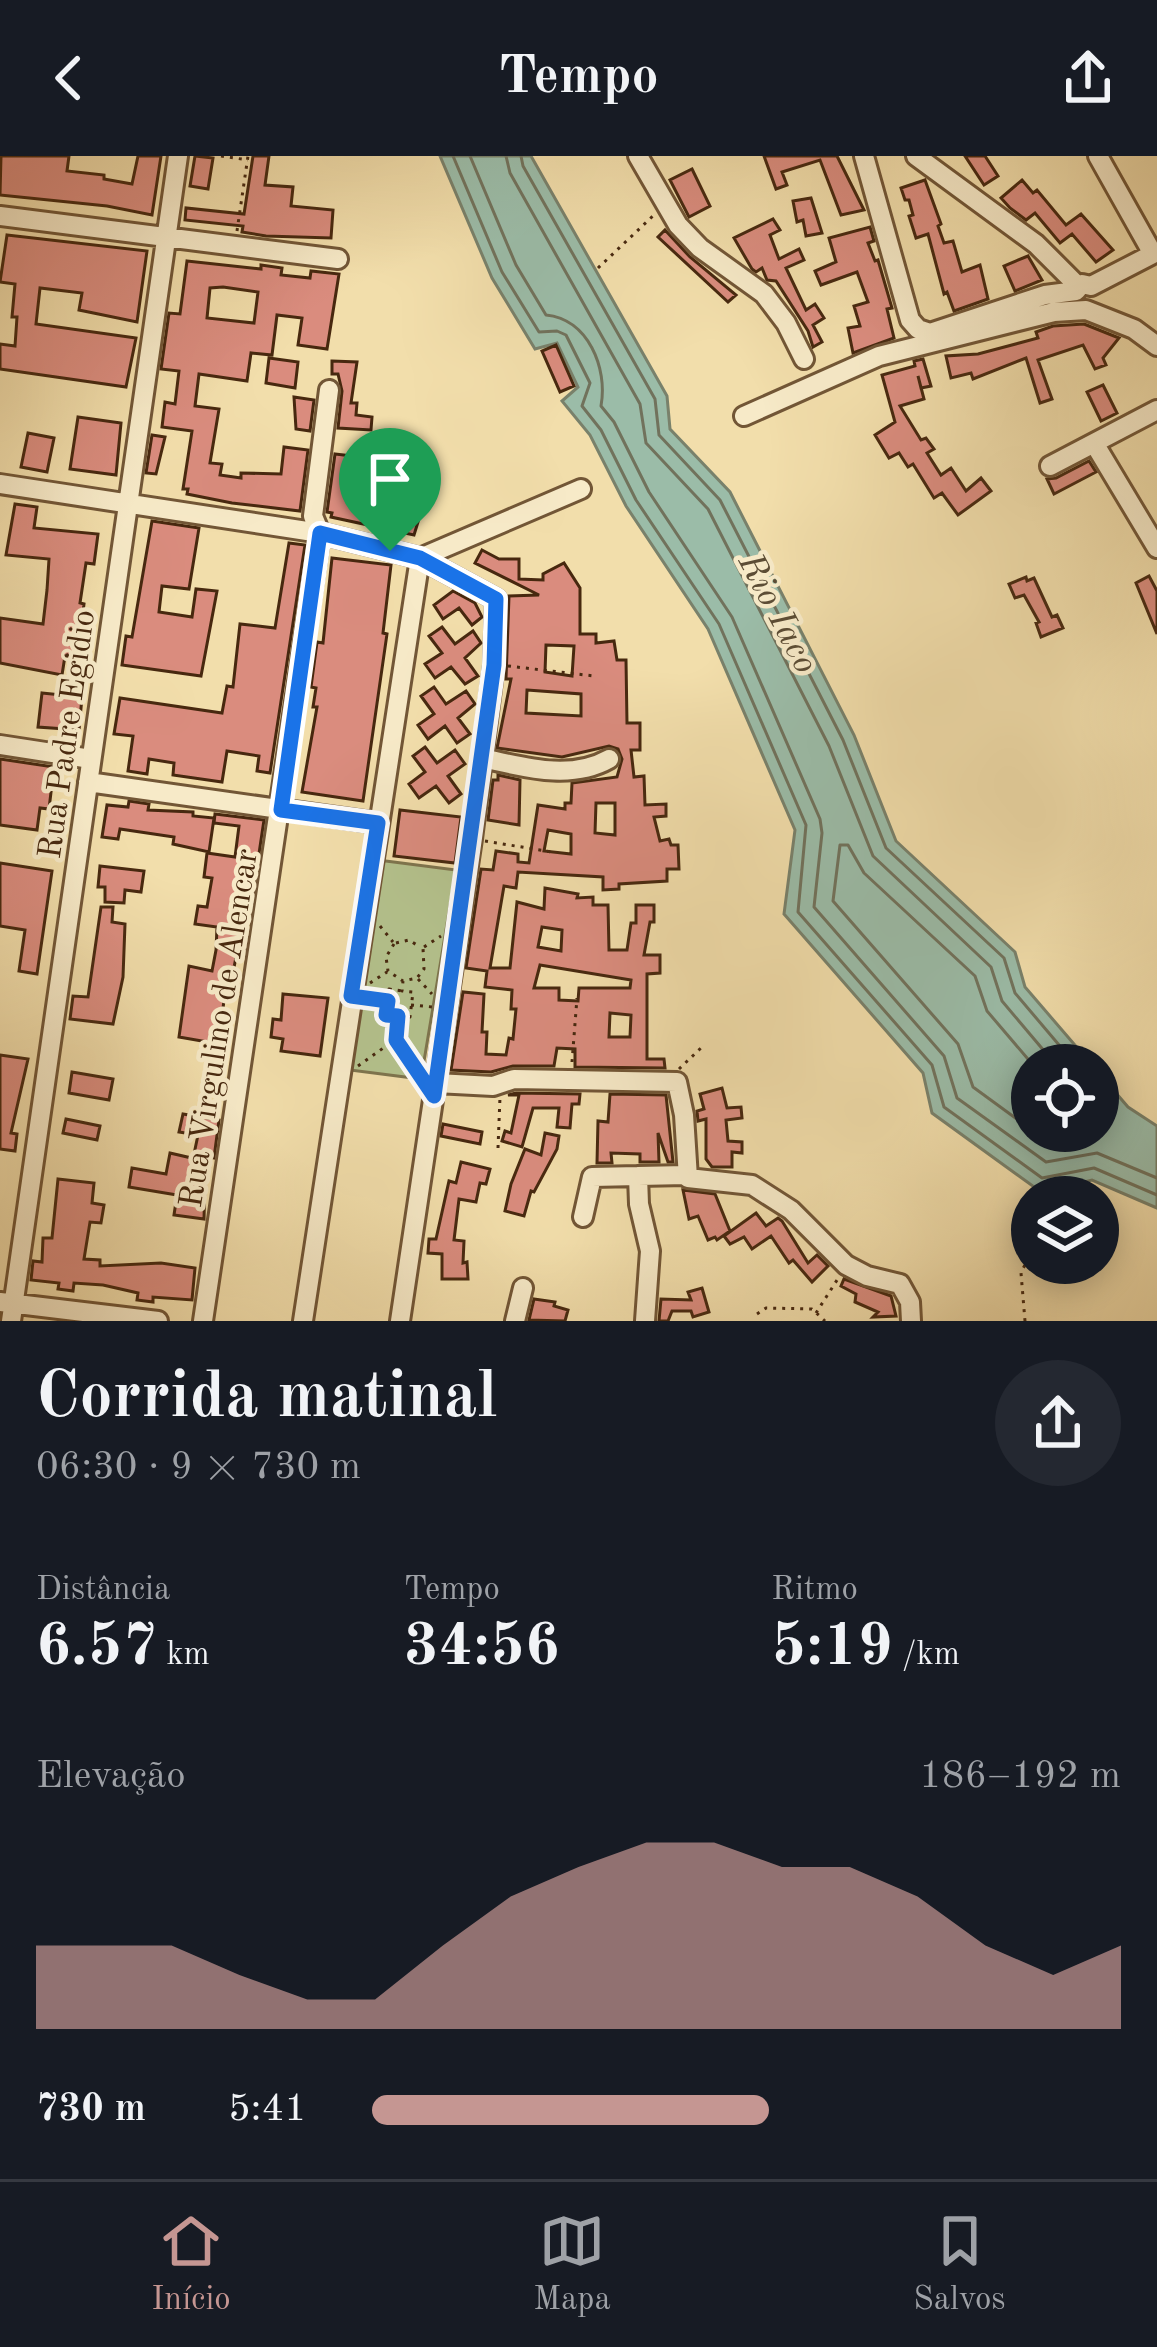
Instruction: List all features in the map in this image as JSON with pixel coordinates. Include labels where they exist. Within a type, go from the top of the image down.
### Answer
[{"type":"street","name":"Rua Padre Egidio","points":[[8,1309],[178,156]]},
{"type":"street","points":[[916,156],[1036,244],[1083,295],[1157,346]]},
{"type":"street","points":[[744,416],[879,356],[1054,312],[1155,253],[1098,156]]},
{"type":"street","points":[[640,157],[678,225],[700,248],[764,294],[804,359]]},
{"type":"street","points":[[872,158],[910,320],[918,329],[930,333],[1045,295],[1083,295]]},
{"type":"street","points":[[0,216],[338,259]]},
{"type":"street","name":"Rua Virgulino de Alencar","points":[[203,1321],[320,533],[313,516],[329,390]]},
{"type":"street","points":[[1050,466],[1157,410]]},
{"type":"street","points":[[1094,443],[1157,548]]},
{"type":"street","points":[[0,484],[320,533],[420,558],[496,599],[494,665],[472,839],[400,1321]]},
{"type":"street","points":[[420,558],[581,489]]},
{"type":"street","points":[[302,1321],[420,558]]},
{"type":"street","points":[[0,745],[91,759]]},
{"type":"street","points":[[482,758],[568,772],[609,759]]},
{"type":"street","points":[[88,782],[378,823]]},
{"type":"street","points":[[435,1089],[514,1079],[677,1082],[689,1179],[741,1183],[791,1210],[846,1265],[900,1284],[910,1302],[911,1321]]},
{"type":"street","points":[[583,1217],[592,1177],[686,1174]]},
{"type":"street","points":[[638,1176],[650,1251],[645,1321]]},
{"type":"street","points":[[515,1321],[523,1288]]},
{"type":"street","points":[[8,1309],[158,1321]]},
{"type":"path","points":[[221,156],[248,158],[235,247]]},
{"type":"path","points":[[598,268],[665,205]]},
{"type":"path","points":[[494,665],[593,676]]},
{"type":"path","points":[[472,839],[553,852]]},
{"type":"path","points":[[423,948],[459,924]]},
{"type":"path","points":[[409,940],[410,929]]},
{"type":"path","points":[[409,940],[423,948],[426,959],[417,978],[403,981],[388,971],[386,957],[394,944],[409,940]]},
{"type":"path","points":[[417,978],[446,1008]]},
{"type":"path","points":[[403,981],[403,991]]},
{"type":"path","points":[[389,989],[403,991],[412,992],[410,1017],[386,1015],[389,989]]},
{"type":"path","points":[[351,996],[388,1001]]},
{"type":"path","points":[[570,1082],[577,998]]},
{"type":"path","points":[[411,1005],[446,1008]]},
{"type":"path","points":[[398,1016],[396,1040],[435,1089]]},
{"type":"path","points":[[339,1079],[396,1040]]},
{"type":"path","points":[[670,1079],[703,1046]]},
{"type":"path","points":[[498,1148],[500,1084]]},
{"type":"path","points":[[816,1313],[846,1265]]},
{"type":"path","points":[[1021,1284],[1025,1321]]},
{"type":"path","points":[[757,1314],[766,1308],[812,1309],[825,1321]]},
{"type":"green space","points":[[378,860],[456,870],[421,1079],[350,1070]]},
{"type":"water","name":"Rio Iaco","points":[[440,156],[531,156],[667,396],[670,429],[730,492],[854,735],[896,841],[1015,952],[1025,987],[1074,1044],[1011,1044],[1011,1152],[1119,1152],[1119,1096],[1157,1126],[1157,1208],[1119,1192],[1119,1176],[1019,1176],[932,1113],[923,1073],[784,914],[795,830],[708,629],[626,506],[590,435],[562,401],[578,387],[557,343],[535,349],[492,278]]},
{"type":"building","points":[[1,156],[69,156],[67,171],[132,184],[138,156],[161,156],[152,215],[0,195]]},
{"type":"building","points":[[195,156],[213,158],[208,189],[190,186]]},
{"type":"building","points":[[253,156],[269,156],[265,185],[293,187],[291,206],[333,210],[331,238],[266,236],[242,232],[243,226],[185,220],[186,208],[244,214]]},
{"type":"building","points":[[764,156],[837,156],[864,210],[841,215],[820,160],[782,172],[787,185],[776,189]]},
{"type":"building","points":[[965,156],[985,156],[998,176],[984,185]]},
{"type":"building","points":[[692,169],[710,206],[689,217],[670,180]]},
{"type":"building","points":[[925,180],[944,243],[953,241],[962,272],[980,265],[988,299],[954,311],[947,292],[944,294],[928,234],[916,238],[909,200],[901,188]]},
{"type":"building","points":[[1022,180],[1033,193],[1037,190],[1066,225],[1081,214],[1113,250],[1096,262],[1072,234],[1060,243],[1035,213],[1026,220],[1010,208],[1001,198]]},
{"type":"building","points":[[811,198],[822,233],[806,236],[793,201]]},
{"type":"building","points":[[773,219],[780,230],[770,235],[779,259],[799,249],[804,260],[786,268],[806,310],[815,304],[824,318],[813,325],[822,342],[813,347],[776,281],[767,280],[762,268],[752,269],[734,238]]},
{"type":"building","points":[[870,227],[874,241],[868,243],[892,308],[887,309],[894,338],[853,353],[848,328],[860,326],[854,306],[868,302],[857,272],[821,285],[815,271],[836,262],[829,238]]},
{"type":"building","points":[[665,230],[736,295],[728,302],[658,237]]},
{"type":"building","points":[[7,235],[147,251],[137,322],[79,310],[82,293],[40,288],[36,324],[136,338],[126,387],[0,369],[0,344],[15,346],[17,317],[12,317],[15,284],[0,282]]},
{"type":"building","points":[[1028,256],[1042,280],[1015,291],[1004,266]]},
{"type":"building","points":[[187,261],[261,269],[261,265],[282,268],[281,275],[310,278],[311,271],[339,274],[327,349],[298,345],[302,318],[277,315],[272,355],[251,353],[247,381],[199,374],[195,406],[219,409],[210,463],[222,464],[220,475],[281,474],[284,447],[308,450],[300,511],[232,503],[187,494],[188,489],[183,489],[192,431],[162,427],[165,402],[175,404],[179,371],[161,369],[169,313],[180,314]],"holes":[[[210,288],[258,292],[254,323],[207,318]]]},
{"type":"building","points":[[1084,324],[1119,338],[1103,358],[1106,365],[1095,369],[1083,345],[1038,360],[1052,399],[1040,403],[1026,358],[973,379],[971,373],[951,378],[946,356],[978,354],[1038,338],[1036,332],[1053,326]]},
{"type":"building","points":[[556,345],[574,386],[560,392],[542,351]]},
{"type":"building","points":[[269,358],[298,362],[295,388],[266,383]]},
{"type":"building","points":[[923,359],[931,386],[921,388],[924,399],[900,406],[921,440],[926,438],[934,449],[927,453],[941,475],[951,468],[966,491],[981,478],[991,491],[958,515],[942,493],[934,498],[913,464],[908,467],[899,453],[889,458],[875,435],[895,422],[882,375],[915,366],[914,361]]},
{"type":"building","points":[[332,361],[357,362],[351,403],[357,403],[356,415],[372,417],[371,430],[338,428],[342,391],[338,374],[332,374]]},
{"type":"building","points":[[1103,385],[1117,413],[1101,421],[1087,392]]},
{"type":"building","points":[[294,397],[314,400],[310,431],[296,429]]},
{"type":"building","points":[[78,417],[121,423],[116,475],[70,469]]},
{"type":"building","points":[[28,433],[54,438],[47,472],[21,467]]},
{"type":"building","points":[[152,435],[165,437],[156,474],[146,473]]},
{"type":"building","points":[[335,454],[370,458],[367,488],[383,491],[381,504],[398,506],[397,513],[418,522],[414,535],[331,517],[327,512]]},
{"type":"building","points":[[1089,461],[1096,472],[1054,494],[1047,479]]},
{"type":"building","points":[[15,504],[37,507],[34,528],[98,534],[94,564],[86,563],[80,603],[84,604],[81,628],[92,630],[88,659],[65,656],[62,675],[0,663],[0,618],[43,624],[47,590],[49,559],[6,555]]},
{"type":"building","points":[[152,521],[199,528],[189,589],[162,586],[159,612],[192,617],[196,589],[217,591],[201,676],[122,665],[126,636],[132,637]]},
{"type":"building","points":[[289,543],[305,545],[270,773],[257,771],[259,756],[227,751],[222,782],[173,775],[174,763],[149,759],[147,774],[128,771],[133,736],[114,734],[120,698],[222,713],[227,686],[233,687],[240,624],[275,628]]},
{"type":"building","points":[[482,550],[499,559],[519,559],[519,579],[543,580],[543,574],[564,563],[580,588],[580,634],[596,634],[596,643],[614,641],[617,660],[626,660],[627,723],[640,723],[640,750],[631,750],[634,777],[644,776],[645,805],[666,804],[666,816],[654,817],[660,841],[669,839],[671,845],[678,845],[679,869],[667,869],[667,881],[619,884],[619,889],[603,890],[603,877],[518,872],[516,888],[504,886],[490,968],[510,968],[517,902],[544,909],[545,888],[578,894],[577,898],[593,897],[593,905],[608,905],[609,950],[627,950],[636,905],[654,905],[644,955],[660,955],[660,973],[647,974],[647,1059],[664,1059],[665,1068],[575,1067],[575,1049],[557,1048],[554,1066],[451,1070],[463,992],[484,994],[486,1054],[506,1055],[509,1038],[513,1039],[516,1009],[511,1009],[512,990],[485,987],[487,971],[466,968],[481,869],[493,870],[496,851],[518,854],[518,862],[529,863],[538,805],[565,809],[565,803],[571,803],[572,783],[617,777],[622,759],[618,749],[609,746],[562,757],[497,748],[511,679],[506,679],[509,596],[539,595],[475,563]],"holes":[[[546,645],[574,646],[572,676],[545,672]],[[527,690],[581,694],[581,716],[526,713]],[[596,803],[615,803],[615,835],[595,833]],[[548,830],[571,834],[571,854],[544,851]],[[542,927],[562,930],[561,951],[538,947]],[[540,965],[631,980],[630,988],[579,988],[578,1001],[559,1000],[559,988],[534,988]],[[610,1013],[631,1015],[630,1037],[609,1037]]]},
{"type":"building","points":[[332,558],[391,565],[383,633],[387,634],[363,801],[302,792],[317,707],[313,707],[316,688],[311,687],[317,642],[323,643]]},
{"type":"building","points":[[1149,576],[1157,591],[1157,634],[1136,583]]},
{"type":"building","points":[[1026,577],[1027,581],[1034,578],[1052,617],[1057,615],[1063,628],[1041,637],[1039,622],[1024,595],[1015,598],[1009,584]]},
{"type":"building","points":[[453,591],[475,603],[482,617],[472,625],[459,608],[443,619],[434,605]]},
{"type":"building","points":[[442,627],[455,644],[473,631],[481,643],[465,658],[478,676],[465,684],[451,667],[435,678],[425,664],[442,653],[429,636]]},
{"type":"building","points":[[434,687],[446,704],[466,691],[475,704],[458,718],[470,734],[457,743],[445,726],[428,739],[418,725],[434,714],[421,696]]},
{"type":"building","points":[[42,693],[82,697],[79,730],[38,727]]},
{"type":"building","points":[[425,747],[437,763],[455,750],[465,764],[448,776],[461,794],[449,803],[436,786],[419,798],[409,784],[425,772],[413,756]]},
{"type":"building","points":[[0,759],[54,767],[49,809],[40,808],[37,830],[0,825]]},
{"type":"building","points":[[498,775],[520,780],[519,825],[488,820],[493,780]]},
{"type":"building","points":[[129,801],[149,804],[148,810],[214,818],[209,852],[173,844],[174,837],[120,829],[118,839],[102,837],[107,805],[128,807]]},
{"type":"building","points":[[400,810],[461,817],[455,863],[394,856]]},
{"type":"building","points":[[215,814],[264,820],[250,914],[245,913],[241,938],[246,938],[244,953],[237,952],[231,983],[226,982],[219,1044],[179,1037],[189,966],[212,971],[216,950],[217,927],[195,924],[198,906],[207,907],[212,878],[204,877],[207,853],[235,857],[239,826],[214,823]]},
{"type":"building","points":[[0,863],[52,871],[37,974],[19,971],[25,930],[0,926]]},
{"type":"building","points":[[100,866],[144,871],[141,892],[125,890],[124,903],[105,902],[105,887],[98,887]]},
{"type":"building","points":[[101,907],[113,907],[112,922],[125,924],[123,977],[113,1024],[70,1019],[73,996],[88,997]]},
{"type":"building","points":[[283,994],[328,998],[320,1056],[281,1051],[283,1039],[271,1037],[273,1019],[281,1020]]},
{"type":"building","points":[[0,1055],[28,1059],[11,1133],[17,1134],[15,1151],[0,1149]]},
{"type":"building","points":[[72,1072],[113,1079],[109,1100],[69,1093]]},
{"type":"building","points":[[722,1088],[727,1108],[741,1107],[742,1118],[726,1120],[728,1141],[742,1142],[742,1153],[732,1152],[732,1167],[712,1167],[706,1159],[706,1119],[698,1121],[697,1111],[704,1109],[700,1094]]},
{"type":"building","points":[[580,1094],[579,1104],[572,1104],[570,1128],[557,1127],[559,1108],[533,1108],[522,1147],[502,1141],[505,1131],[511,1133],[519,1095],[508,1095]]},
{"type":"building","points":[[610,1094],[666,1095],[673,1162],[668,1162],[658,1133],[659,1162],[640,1162],[640,1154],[611,1153],[612,1163],[597,1163],[598,1121],[608,1122]]},
{"type":"building","points":[[183,1114],[219,1120],[214,1158],[194,1154],[198,1135],[179,1132]]},
{"type":"building","points":[[66,1119],[100,1126],[97,1140],[63,1133]]},
{"type":"building","points":[[443,1124],[482,1132],[480,1144],[441,1136]]},
{"type":"building","points":[[545,1133],[559,1136],[557,1149],[531,1191],[524,1216],[505,1211],[525,1149],[541,1155]]},
{"type":"building","points":[[170,1153],[200,1160],[196,1179],[205,1180],[204,1219],[174,1215],[177,1195],[129,1187],[132,1168],[166,1174]]},
{"type":"building","points":[[461,1162],[490,1169],[486,1184],[480,1183],[476,1202],[459,1199],[454,1240],[464,1241],[468,1279],[442,1279],[442,1254],[428,1253],[429,1239],[436,1239],[449,1181],[456,1183]]},
{"type":"building","points":[[58,1179],[94,1183],[92,1203],[104,1205],[101,1223],[90,1222],[84,1259],[100,1260],[100,1266],[161,1263],[195,1268],[192,1300],[153,1297],[153,1302],[137,1300],[138,1293],[103,1285],[74,1283],[73,1291],[58,1289],[59,1283],[31,1280],[33,1261],[42,1262],[43,1238],[52,1238]]},
{"type":"building","points":[[683,1190],[715,1194],[730,1231],[708,1240],[698,1216],[689,1219]]},
{"type":"building","points":[[756,1213],[766,1226],[778,1218],[782,1221],[808,1263],[817,1255],[828,1266],[812,1282],[793,1260],[789,1263],[771,1236],[752,1249],[744,1237],[730,1244],[724,1236]]},
{"type":"building","points":[[844,1279],[891,1296],[896,1316],[873,1317],[878,1312],[855,1302],[856,1294],[841,1286]]},
{"type":"building","points":[[702,1288],[709,1312],[693,1317],[691,1311],[672,1311],[668,1321],[659,1321],[661,1299],[691,1300],[688,1292]]},
{"type":"building","points":[[534,1299],[555,1302],[554,1306],[568,1310],[565,1321],[529,1320]]},
{"type":"route","points":[[320,533],[390,551],[420,558],[488,592],[496,599],[499,613],[434,1096],[396,1040],[398,1016],[386,1015],[388,1001],[351,996],[378,823],[281,810],[320,533]]}]
